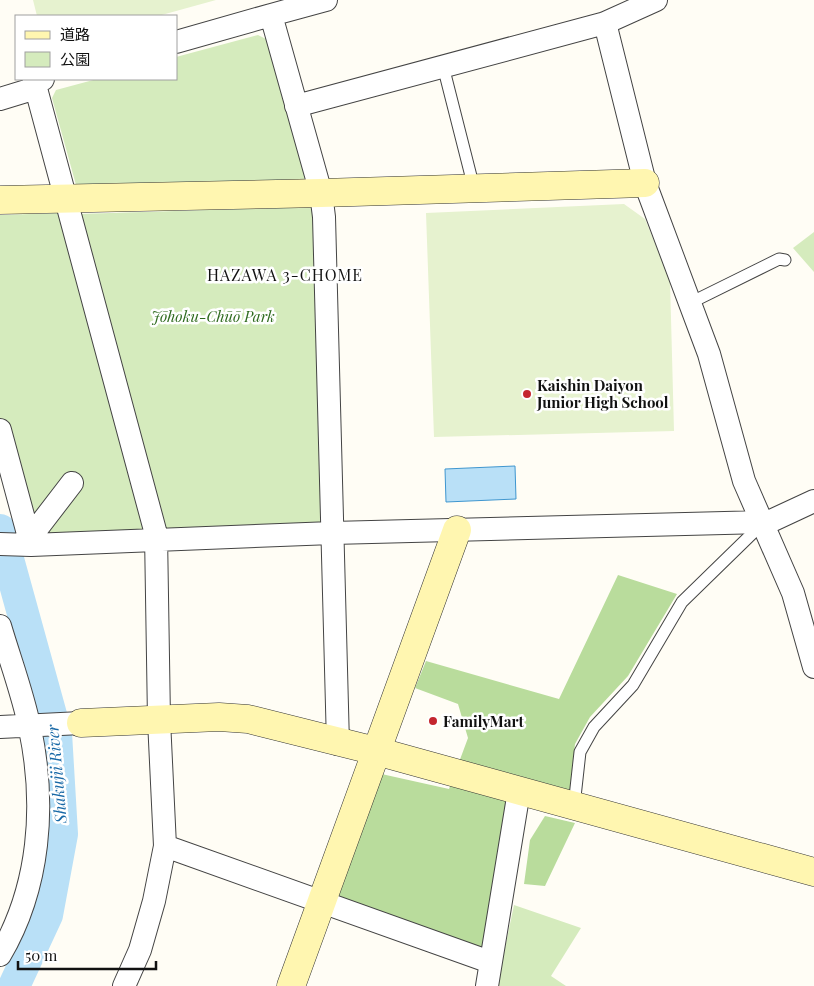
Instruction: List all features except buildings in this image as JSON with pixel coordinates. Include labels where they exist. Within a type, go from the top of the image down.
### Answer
[{"type":"street","points":[[178,41],[326,0]]},
{"type":"street","points":[[296,106],[605,23],[656,0]]},
{"type":"street","points":[[271,15],[321,193],[338,744]]},
{"type":"street","points":[[605,23],[645,182],[709,354],[744,481],[764,522],[793,593],[814,667]]},
{"type":"street","points":[[0,99],[40,84],[64,200],[156,534],[159,720],[165,846],[154,902],[140,950],[124,986]]},
{"type":"street","points":[[0,200],[321,193],[645,182]]},
{"type":"street","points":[[0,430],[19,543]]},
{"type":"street","points":[[19,543],[72,483]]},
{"type":"street","points":[[19,543],[155,542],[332,533],[764,522],[814,502]]},
{"type":"street","points":[[291,986],[457,530]]},
{"type":"street","points":[[0,626],[30,726],[38,785],[39,814],[34,861],[22,906],[0,955]]},
{"type":"street","points":[[0,727],[219,717],[248,719],[277,725],[338,744],[376,751],[814,872]]},
{"type":"street","points":[[487,986],[519,791]]},
{"type":"street","points":[[165,846],[490,962]]},
{"type":"lane","points":[[444,66],[474,188]]},
{"type":"lane","points":[[690,303],[779,259],[785,260]]},
{"type":"lane","points":[[574,806],[580,752],[595,726],[633,685],[682,602],[764,522]]},
{"type":"green space","points":[[33,0],[216,0],[162,15],[37,15]]},
{"type":"green space","points":[[258,35],[266,39],[306,176],[301,183],[76,185],[52,98],[56,90],[93,80],[178,80],[178,56]]},
{"type":"green space","points":[[624,204],[645,219],[670,280],[674,431],[434,437],[426,213]]},
{"type":"green space","name":"Jōhoku-Chūō Park","points":[[309,207],[315,211],[323,519],[317,527],[163,532],[78,214]]},
{"type":"green space","points":[[59,213],[147,532],[30,535],[0,423],[0,215]]},
{"type":"green space","points":[[814,232],[814,272],[793,248]]},
{"type":"green space","points":[[618,575],[677,594],[628,676],[590,717],[575,744],[569,797],[514,782],[488,954],[337,900],[377,773],[449,789],[468,738],[458,704],[415,688],[426,661],[559,699]]},
{"type":"green space","points":[[545,816],[575,823],[545,886],[524,884],[530,840]]},
{"type":"green space","points":[[514,905],[581,928],[551,976],[566,986],[497,986]]},
{"type":"water","points":[[515,466],[516,499],[446,502],[445,469]]},
{"type":"waterway","name":"Shakujii River","points":[[0,530],[56,733],[62,834],[47,915],[14,986]]},
{"type":"place","name":"Kaishin Daiyon Junior High School","points":[[527,394]]},
{"type":"place","name":"FamilyMart","points":[[433,721]]},
{"type":"district","name":"HAZAWA 3-CHOME","points":[[285,274]]}]
